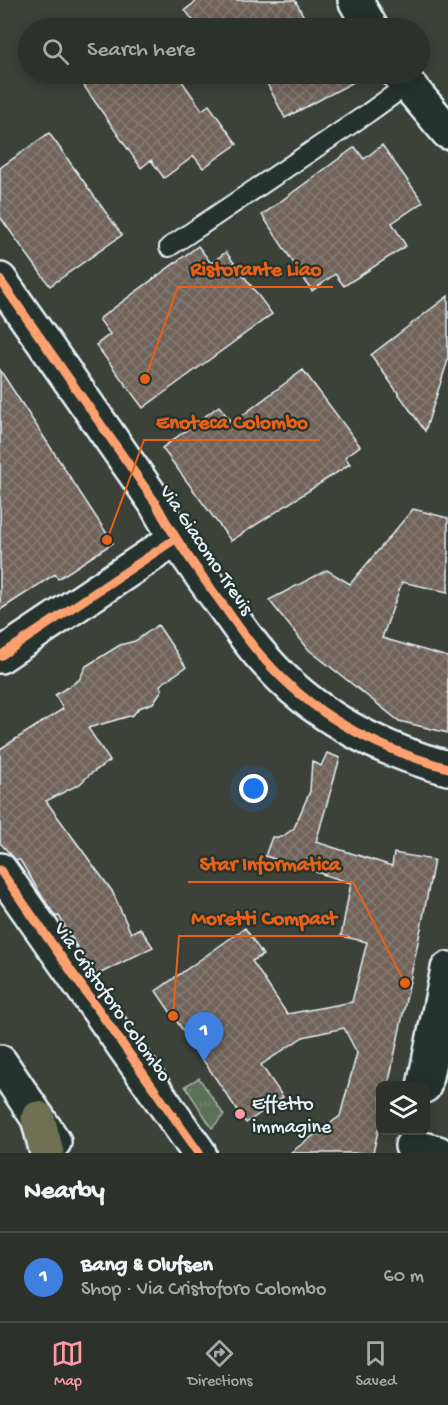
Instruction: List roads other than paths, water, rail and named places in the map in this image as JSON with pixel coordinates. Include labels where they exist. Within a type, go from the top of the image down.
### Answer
[{"type":"main road","points":[[38,1119],[47,1153]]},
{"type":"street","points":[[355,0],[365,18]]},
{"type":"street","points":[[407,84],[448,132]]},
{"type":"street","name":"Via Giacomo Trevis","points":[[0,280],[154,502],[175,539],[258,653],[301,696],[345,728],[374,743],[448,768]]},
{"type":"street","points":[[0,656],[175,539]]},
{"type":"street","name":"Via Cristoforo Colombo","points":[[0,870],[199,1153]]},
{"type":"street","points":[[425,1081],[448,969]]},
{"type":"street","points":[[0,1062],[62,1153]]},
{"type":"lane","points":[[169,248],[368,113],[398,84]]},
{"type":"place","name":"Ristorante Liao","points":[[145,379]]},
{"type":"place","name":"Enoteca Colombo","points":[[107,540]]},
{"type":"place","name":"Star Informatica","points":[[405,983]]},
{"type":"place","name":"Moretti Compact","points":[[173,1016]]},
{"type":"place","name":"Bang & Olufsen","points":[[204,1062]]},
{"type":"place","name":"Effetto immagine","points":[[240,1114]]}]
